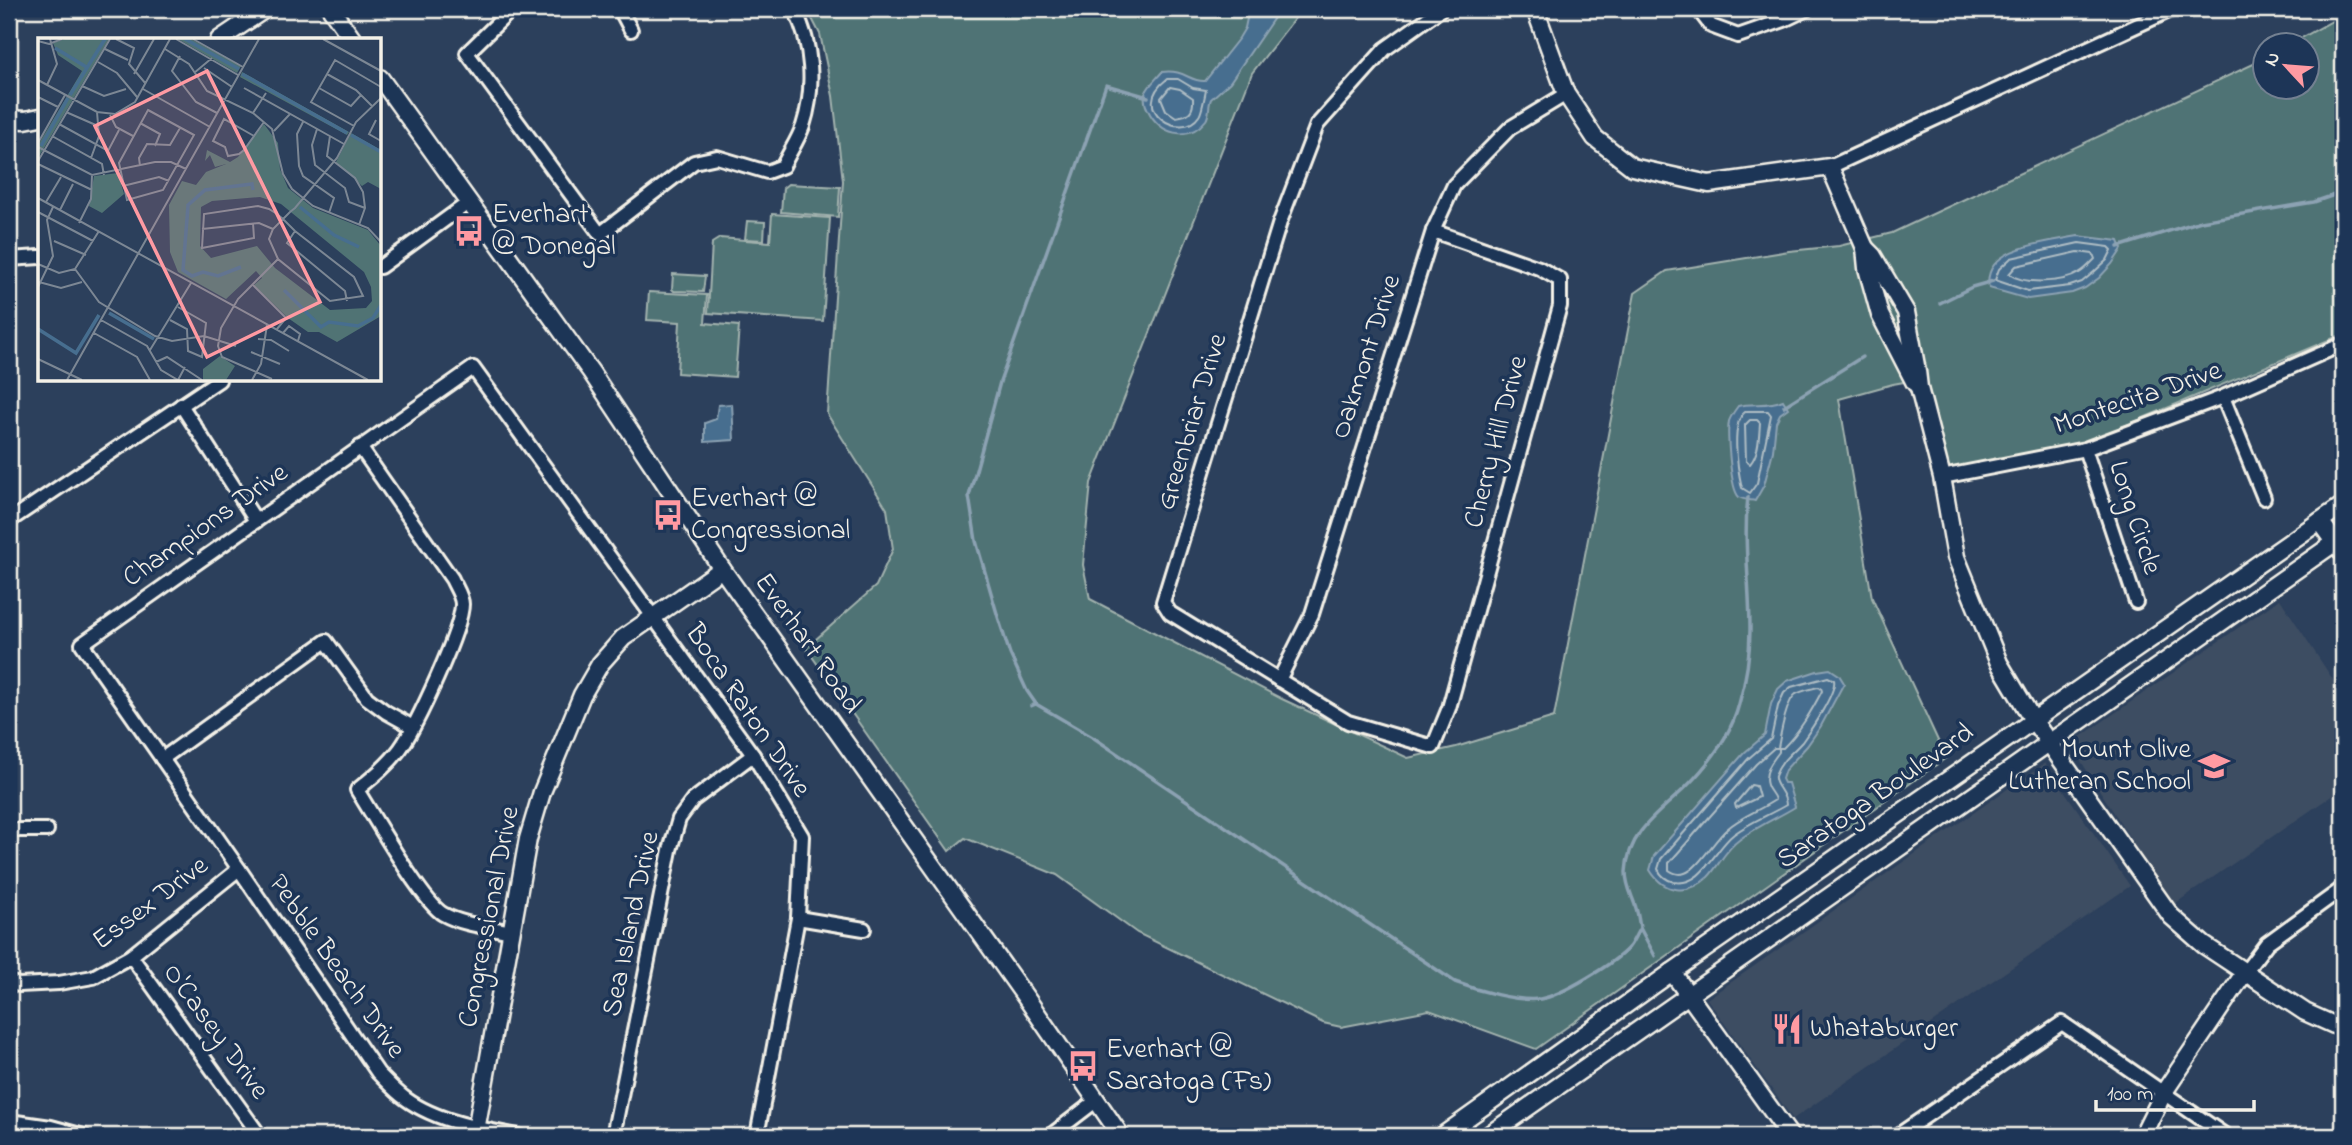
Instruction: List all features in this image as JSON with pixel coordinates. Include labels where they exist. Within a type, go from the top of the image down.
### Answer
[{"type":"main road","points":[[222,38],[265,9]]},
{"type":"main road","points":[[331,9],[352,38]]},
{"type":"main road","points":[[1535,9],[1566,94],[1595,138],[1632,167],[1709,184],[1830,167],[1865,248],[1867,268],[1880,315],[1919,388]]},
{"type":"main road","name":"Everhart Road","points":[[382,86],[590,372],[722,569],[1121,1136]]},
{"type":"main road","points":[[9,119],[38,117]]},
{"type":"main road","points":[[1865,248],[1873,256],[1906,312],[1919,388],[1942,477],[1956,557],[1999,663],[2033,720],[2171,916],[2204,945],[2305,1012],[2343,1029]]},
{"type":"main road","name":"Saratoga Boulevard","points":[[1441,1136],[2343,505]]},
{"type":"main road","points":[[2320,521],[2340,544]]},
{"type":"main road","name":"Saratoga Boulevard","points":[[1488,1136],[1688,994],[2340,544]]},
{"type":"main road","name":"Congressional Drive","points":[[476,1132],[528,839],[542,792],[582,695],[600,664],[623,638],[722,569]]},
{"type":"main road","points":[[1672,972],[1790,1136]]},
{"type":"main road","points":[[2142,1136],[2164,1092],[2245,972]]},
{"type":"street","points":[[512,9],[467,53],[600,234],[694,162],[717,157],[767,172],[783,166],[803,127],[812,74],[800,20],[794,9]]},
{"type":"street","points":[[620,9],[631,30]]},
{"type":"street","name":"Greenbriar Drive","points":[[1433,747],[1348,722],[1170,613],[1163,602],[1280,222],[1317,125],[1385,49],[1441,9]]},
{"type":"street","points":[[1698,9],[1711,26],[1738,36],[1807,9]]},
{"type":"street","points":[[1830,167],[2173,9]]},
{"type":"street","name":"Oakmont Drive","points":[[1279,680],[1312,614],[1433,231],[1454,185],[1510,128],[1566,94]]},
{"type":"street","points":[[382,266],[468,203]]},
{"type":"street","name":"Cherry Hill Drive","points":[[1433,231],[1539,268],[1560,280],[1560,306],[1449,708],[1433,747]]},
{"type":"street","points":[[9,259],[38,257]]},
{"type":"street","name":"Montecita Drive","points":[[1942,477],[2085,449],[2223,397],[2343,344]]},
{"type":"street","name":"Champions Drive","points":[[162,759],[82,644],[473,368]]},
{"type":"street","name":"Boca Raton Drive","points":[[473,368],[753,755],[802,836],[798,918],[757,1136]]},
{"type":"street","points":[[9,521],[216,382]]},
{"type":"street","points":[[2223,397],[2264,498]]},
{"type":"street","points":[[181,405],[256,521]]},
{"type":"street","points":[[360,447],[452,579],[463,601],[455,635],[413,727],[384,768],[357,790],[425,895],[441,913],[511,932]]},
{"type":"street","name":"Long Circle","points":[[2085,449],[2136,602]]},
{"type":"street","points":[[162,759],[326,641],[367,698],[413,727]]},
{"type":"street","name":"Sea Island Drive","points":[[613,1136],[670,850],[679,819],[693,800],[753,755]]},
{"type":"street","name":"Pebble Beach Drive","points":[[162,759],[378,1073],[406,1099],[425,1110],[476,1132],[519,1136]]},
{"type":"street","points":[[9,830],[47,830]]},
{"type":"street","name":"Essex Drive","points":[[9,982],[19,985],[59,983],[93,976],[131,956],[239,869]]},
{"type":"street","points":[[2245,972],[2266,943],[2343,888]]},
{"type":"street","points":[[798,918],[864,929]]},
{"type":"street","name":"O'Casey Drive","points":[[131,956],[260,1136]]},
{"type":"street","points":[[1897,1136],[2062,1023],[2226,1136]]},
{"type":"street","points":[[1050,1136],[1097,1100]]},
{"type":"street","points":[[13,1136],[14,1122],[51,1126],[84,1136]]},
{"type":"shaded area","name":"Mount Olive Lutheran School","points":[[2280,599],[2343,695],[2343,788],[2173,905],[2070,744]]},
{"type":"shaded area","points":[[2045,763],[2130,886],[1793,1119],[1707,999]]},
{"type":"green space","points":[[807,9],[1302,9],[1252,73],[1091,483],[1083,565],[1090,599],[1282,699],[1408,758],[1456,747],[1554,717],[1635,293],[1667,271],[1789,251],[1839,246],[1892,233],[2250,66],[2250,102],[2320,102],[2320,32],[2312,32],[2343,15],[2343,334],[2091,440],[1947,470],[1926,378],[1839,399],[1872,598],[1946,758],[1536,1049],[1429,1010],[1341,1027],[1323,1023],[1137,933],[1057,875],[965,838],[949,851],[806,648],[876,586],[893,549],[887,509],[827,414],[843,181],[833,96],[820,34]]},
{"type":"green space","points":[[788,184],[840,187],[838,217],[781,212],[783,188]]},
{"type":"green space","points":[[772,214],[830,218],[823,321],[708,313],[712,243],[720,238],[770,242]]},
{"type":"green space","points":[[747,221],[765,222],[764,240],[745,239]]},
{"type":"green space","points":[[673,274],[705,276],[703,292],[674,291]]},
{"type":"green space","points":[[649,292],[707,295],[705,323],[739,326],[735,377],[677,373],[680,322],[647,320]]},
{"type":"water","points":[[1249,9],[1280,9],[1230,82],[1211,99],[1206,120],[1191,132],[1183,133],[1174,133],[1159,125],[1145,102],[1145,94],[1150,85],[1162,72],[1176,72],[1205,81],[1239,38],[1245,28]]},
{"type":"water","points":[[2078,236],[2119,241],[2122,249],[2099,278],[2085,288],[2072,293],[2028,299],[1989,288],[1989,274],[1996,263],[2006,255],[2035,244]]},
{"type":"water","points":[[1783,400],[1788,408],[1780,414],[1776,422],[1773,451],[1764,485],[1755,501],[1741,498],[1736,492],[1731,472],[1729,421],[1738,406]]},
{"type":"water","points":[[732,404],[734,440],[705,442],[705,423],[716,419],[718,405]]},
{"type":"water","points":[[1830,669],[1839,675],[1844,683],[1821,726],[1785,770],[1782,779],[1784,783],[1788,783],[1795,807],[1739,840],[1700,883],[1677,889],[1662,883],[1650,870],[1654,856],[1744,753],[1765,735],[1771,704],[1778,689],[1787,681]]},
{"type":"waterway","points":[[1031,706],[1036,704],[1010,654],[998,617],[976,541],[969,496],[1000,382],[1106,85],[1148,97]]},
{"type":"waterway","points":[[2118,247],[2201,221],[2314,202],[2343,192]]},
{"type":"waterway","points":[[1940,303],[1972,287],[1993,281]]},
{"type":"waterway","points":[[1784,406],[1862,357]]},
{"type":"waterway","points":[[1036,704],[1094,738],[1455,982],[1509,997],[1549,997],[1600,970],[1630,945],[1640,928],[1626,877],[1632,846],[1646,824],[1702,770],[1735,716],[1746,677],[1750,639],[1746,530],[1748,497]]},
{"type":"waterway","points":[[1640,928],[1655,956]]},
{"type":"place","name":"Everhart @ Donegal","points":[[469,231]]},
{"type":"place","name":"Everhart @ Congressional","points":[[668,515]]},
{"type":"place","name":"Mount Olive Lutheran School","points":[[2214,766]]},
{"type":"place","name":"Whataburger","points":[[1787,1029]]},
{"type":"place","name":"Everhart @ Saratoga (Fs)","points":[[1083,1066]]}]
